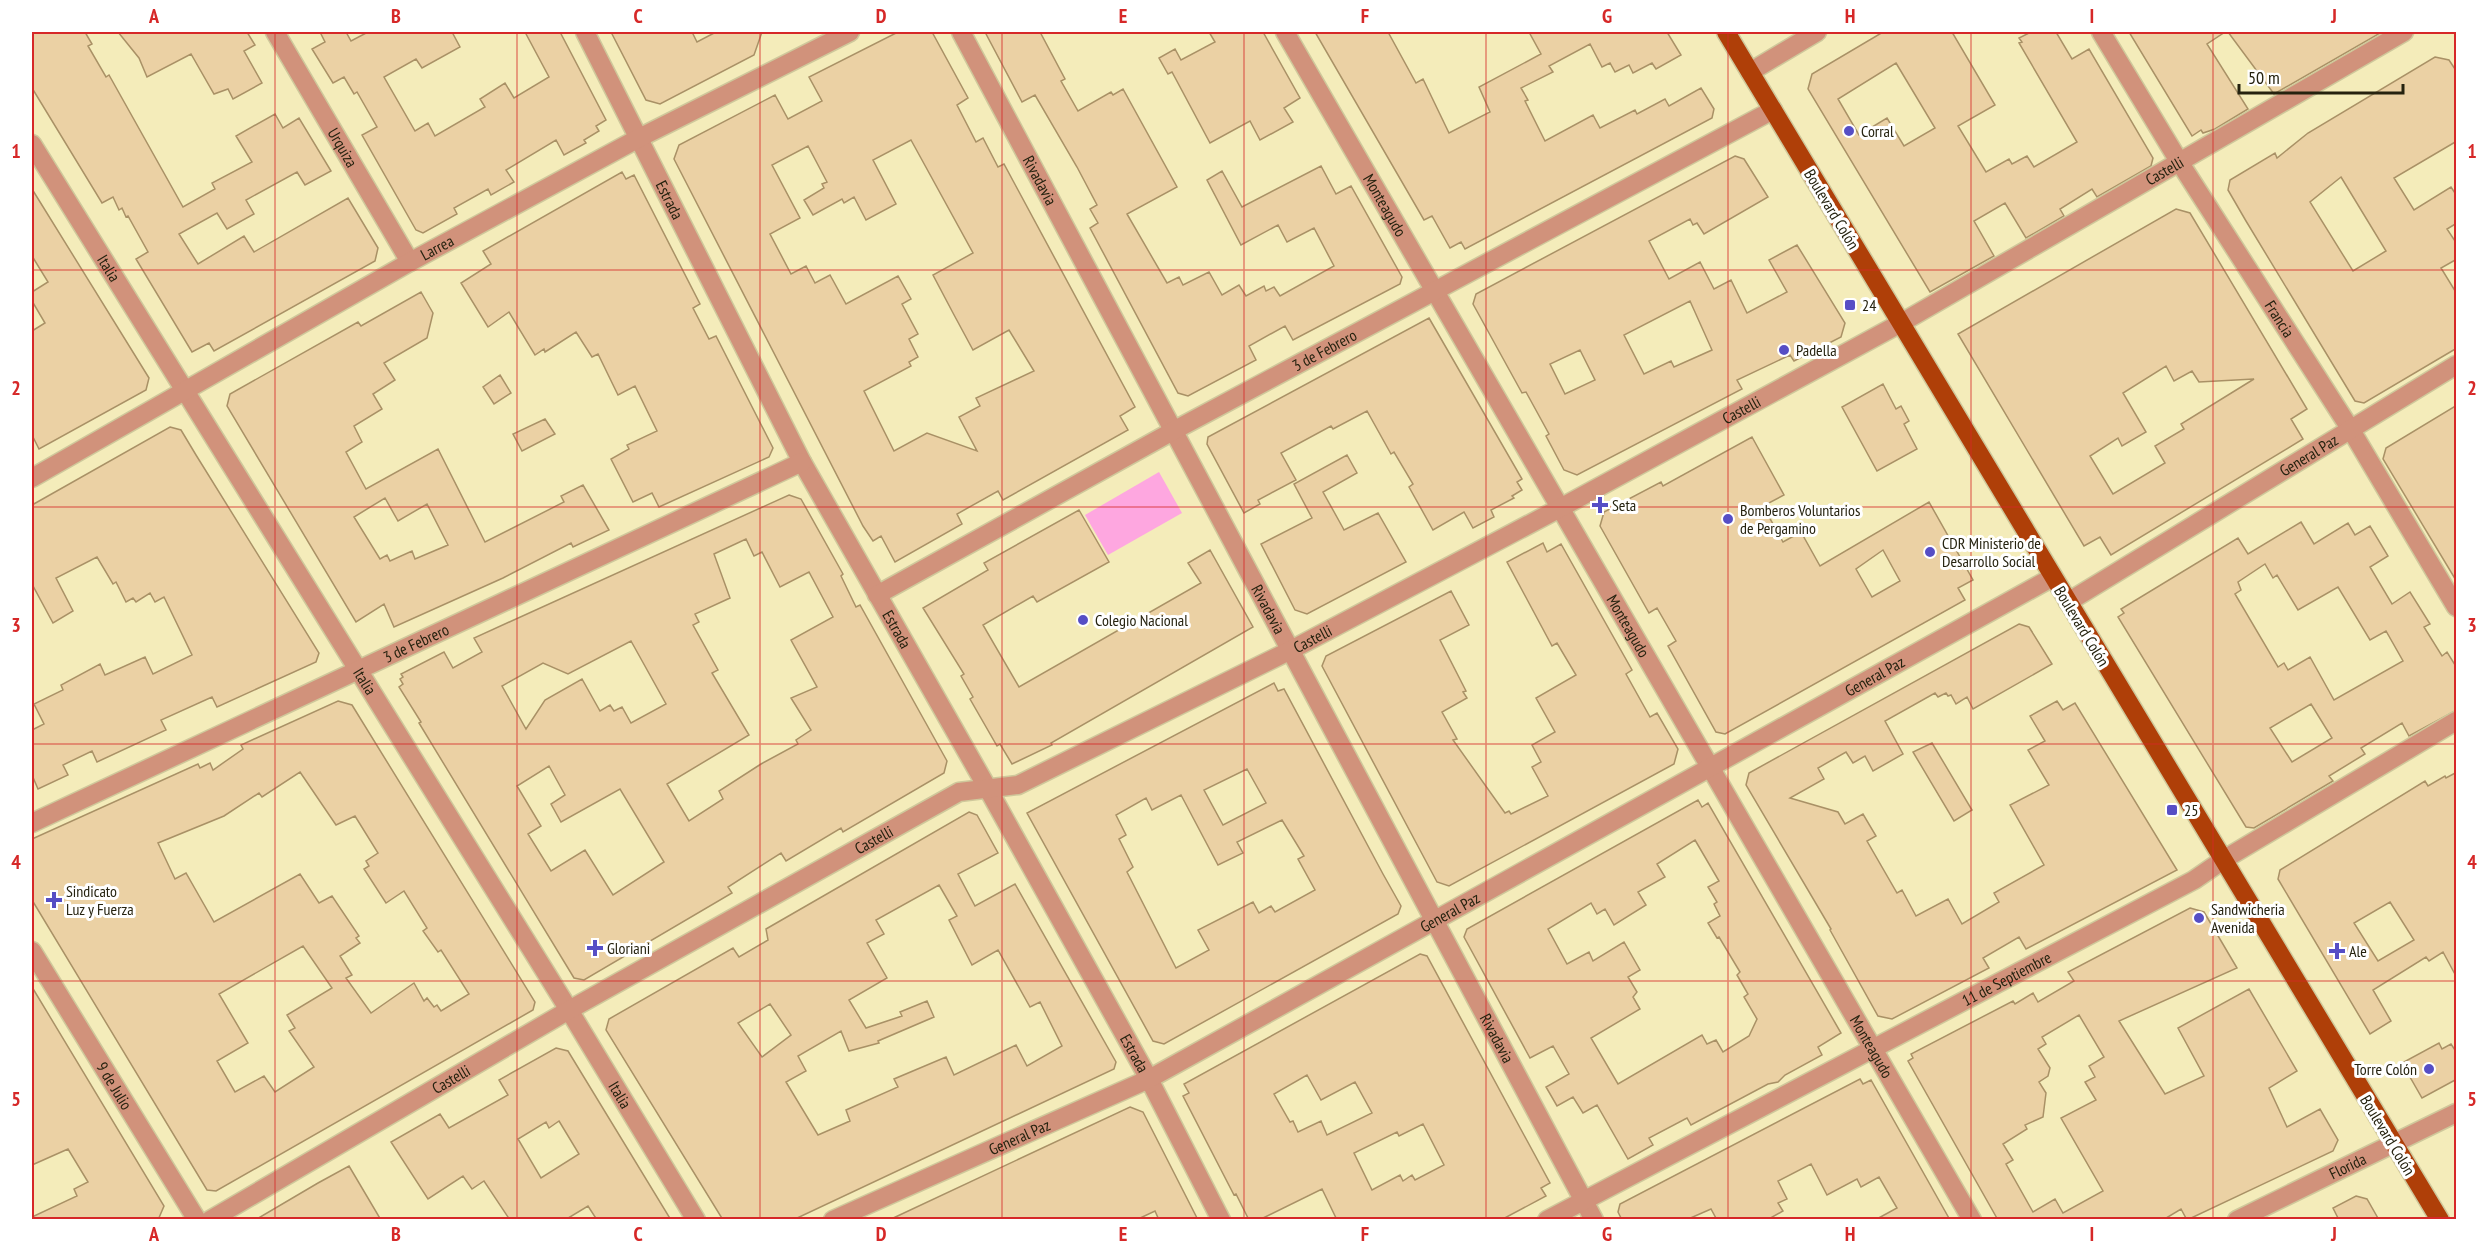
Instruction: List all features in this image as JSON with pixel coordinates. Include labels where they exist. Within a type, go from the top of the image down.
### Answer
[{"type":"main road","name":"Boulevard Colón","points":[[1726,32],[2440,1220]]},
{"type":"street","name":"Urquiza","points":[[275,32],[410,262]]},
{"type":"street","name":"Estrada","points":[[585,32],[802,462],[988,789],[1149,1079],[1221,1220]]},
{"type":"street","name":"Larrea","points":[[32,478],[410,262],[639,138],[850,32]]},
{"type":"street","name":"Rivadavia","points":[[961,32],[1594,1220]]},
{"type":"street","name":"Monteagudo","points":[[1286,32],[1972,1220]]},
{"type":"street","points":[[1750,72],[1817,32]]},
{"type":"street","name":"Francia","points":[[2101,32],[2180,163],[2351,430],[2457,607]]},
{"type":"street","name":"Castelli","points":[[210,1220],[569,1010],[959,792],[1018,785],[1291,650],[1562,507],[1901,323],[2404,32]]},
{"type":"street","name":"3 de Febrero","points":[[877,595],[1173,431],[1773,110]]},
{"type":"street","name":"Italia","points":[[32,144],[569,1010],[696,1220]]},
{"type":"street","name":"General Paz","points":[[2068,602],[2457,365]]},
{"type":"street","name":"3 de Febrero","points":[[32,823],[802,462]]},
{"type":"street","name":"General Paz","points":[[833,1220],[1149,1079],[2053,577]]},
{"type":"street","name":"11 de Septiembre","points":[[1547,1220],[2194,880],[2223,860],[2457,721]]},
{"type":"street","name":"9 de Julio","points":[[32,951],[197,1220]]},
{"type":"street","name":"Florida","points":[[2237,1220],[2457,1113]]},
{"type":"shaded area","points":[[1159,472],[1182,513],[1108,555],[1085,515]]},
{"type":"building","points":[[32,32],[85,32],[92,44],[88,46],[106,77],[109,75],[183,207],[215,189],[212,183],[252,162],[236,136],[275,114],[283,128],[299,118],[331,171],[305,185],[297,172],[246,200],[254,214],[227,229],[217,213],[179,234],[198,264],[244,236],[254,252],[348,198],[378,248],[375,261],[214,351],[209,343],[192,352],[136,259],[148,252],[128,216],[126,217],[122,208],[119,210],[113,197],[102,203],[32,88]]},
{"type":"building","points":[[118,32],[247,32],[255,45],[244,51],[262,83],[233,99],[228,89],[214,94],[191,54],[147,77],[139,58]]},
{"type":"building","points":[[320,32],[346,32],[351,41],[368,32],[452,32],[460,47],[422,68],[416,59],[384,77],[415,131],[428,123],[435,136],[485,107],[480,99],[505,83],[514,98],[549,77],[525,32],[560,32],[606,120],[596,126],[599,131],[584,140],[586,143],[564,155],[556,140],[506,170],[514,182],[491,195],[488,189],[454,208],[457,214],[423,233],[416,230],[362,135],[377,127],[357,92],[354,94],[344,77],[333,83],[312,49],[325,42]]},
{"type":"building","points":[[611,32],[692,32],[697,42],[716,32],[762,32],[754,55],[660,104],[646,100]]},
{"type":"building","points":[[898,32],[932,32],[968,98],[957,105],[976,142],[983,138],[998,167],[1004,164],[1135,407],[1120,416],[1128,430],[1003,500],[998,491],[957,514],[962,524],[895,562],[881,536],[873,541],[863,526],[674,159],[679,145],[775,95],[788,119],[822,101],[809,77]],"holes":[[[911,140],[973,253],[933,275],[973,350],[1009,330],[1034,371],[976,398],[980,406],[959,417],[977,451],[927,433],[894,451],[864,391],[911,366],[909,362],[918,357],[909,339],[918,334],[902,304],[911,299],[898,276],[846,304],[830,275],[815,283],[806,266],[791,274],[770,234],[800,218],[772,165],[808,146],[827,182],[822,184],[824,188],[804,200],[813,215],[842,199],[844,203],[854,197],[866,220],[896,204],[873,160]]]},
{"type":"building","points":[[985,32],[1040,32],[1065,79],[1061,81],[1078,111],[1111,92],[1113,95],[1123,89],[1177,187],[1127,214],[1167,283],[1179,277],[1183,285],[1209,272],[1222,295],[1239,285],[1246,296],[1264,286],[1266,291],[1274,287],[1280,296],[1334,266],[1314,228],[1287,242],[1278,225],[1241,245],[1207,180],[1222,171],[1242,207],[1321,166],[1336,194],[1351,186],[1402,277],[1400,284],[1293,340],[1285,326],[1249,346],[1256,360],[1188,396],[1178,393],[1090,228],[1098,223],[1090,209],[1097,205],[1077,167],[1035,95],[1022,102]]},
{"type":"building","points":[[1209,32],[1263,32],[1300,98],[1284,108],[1293,122],[1260,140],[1250,121],[1210,143],[1172,72],[1168,74],[1159,58],[1175,49],[1181,60],[1215,42]]},
{"type":"building","points":[[1315,32],[1388,32],[1416,83],[1423,79],[1449,133],[1490,112],[1479,87],[1541,54],[1529,32],[1667,32],[1681,55],[1656,69],[1652,63],[1633,73],[1629,65],[1615,72],[1610,63],[1602,67],[1590,44],[1549,66],[1553,72],[1521,88],[1545,141],[1593,115],[1600,128],[1635,110],[1637,114],[1665,99],[1669,106],[1701,88],[1714,109],[1712,118],[1465,249],[1461,242],[1450,248],[1432,216],[1424,220]]},
{"type":"building","points":[[1883,32],[1952,32],[1995,105],[1958,126],[1986,172],[2009,159],[2012,164],[2027,156],[2034,167],[2077,142],[2019,43],[2022,42],[2019,38],[2031,32],[2056,32],[2072,59],[2089,49],[2153,158],[2151,166],[2097,197],[2092,189],[2060,209],[2064,216],[2026,238],[2005,203],[1974,221],[1994,256],[1930,292],[1808,89],[1812,74]],"holes":[[[1896,63],[1935,128],[1904,146],[1887,118],[1859,135],[1838,99]]]},
{"type":"building","points":[[2129,32],[2225,32],[2207,44],[2248,109],[2215,129],[2203,133],[2201,130],[2192,136]]},
{"type":"building","points":[[2228,32],[2382,32],[2274,94]]},
{"type":"building","points":[[2435,57],[2449,60],[2457,72],[2457,141],[2394,178],[2414,210],[2451,187],[2457,196],[2457,223],[2447,229],[2457,244],[2457,259],[2441,268],[2457,294],[2457,348],[2364,403],[2355,401],[2228,190],[2230,180],[2275,153],[2277,158],[2308,133]],"holes":[[[2341,177],[2386,251],[2353,271],[2310,202]]]},
{"type":"building","points":[[1735,156],[1744,159],[1768,197],[1704,234],[1697,223],[1693,225],[1690,219],[1649,241],[1669,279],[1700,262],[1714,289],[1731,280],[1747,313],[1787,292],[1769,260],[1797,245],[1845,323],[1841,337],[1794,361],[1790,355],[1737,380],[1742,389],[1577,475],[1564,470],[1546,436],[1549,434],[1526,392],[1522,393],[1473,304],[1476,294]],"holes":[[[1690,301],[1712,350],[1674,367],[1671,361],[1644,374],[1624,335]],[[1580,350],[1595,380],[1565,394],[1550,364]]]},
{"type":"building","points":[[622,172],[626,179],[634,175],[700,304],[693,308],[709,339],[716,336],[773,448],[769,457],[659,507],[652,493],[633,502],[611,459],[629,449],[627,445],[657,431],[635,386],[618,395],[598,354],[592,357],[576,332],[545,352],[544,349],[535,355],[509,312],[488,327],[461,283],[491,264],[483,251]]},
{"type":"building","points":[[32,189],[149,378],[146,390],[39,449],[32,435],[32,331],[45,323],[32,301],[32,292],[48,282],[32,256]]},
{"type":"building","points":[[2176,209],[2190,213],[2307,409],[2291,419],[2303,439],[2111,555],[2100,537],[2084,546],[1958,334]],"holes":[[[2166,366],[2174,381],[2192,371],[2199,382],[2254,379],[2181,424],[2184,429],[2155,446],[2165,463],[2113,494],[2090,456],[2118,438],[2122,446],[2146,432],[2123,393]]]},
{"type":"building","points":[[421,292],[433,313],[427,338],[384,363],[395,380],[373,394],[382,409],[354,426],[362,442],[346,452],[366,489],[438,449],[485,542],[564,502],[561,496],[583,485],[609,530],[573,547],[571,543],[503,578],[394,627],[384,604],[356,622],[227,406],[230,394],[358,322],[361,326]],"holes":[[[385,498],[398,521],[427,504],[448,545],[415,559],[412,551],[390,561],[387,555],[380,559],[354,517]]]},
{"type":"building","points":[[1429,318],[1522,479],[1517,482],[1522,490],[1512,496],[1514,498],[1491,510],[1494,517],[1473,528],[1464,512],[1433,530],[1409,487],[1413,484],[1394,452],[1391,454],[1367,411],[1333,429],[1331,426],[1281,453],[1296,480],[1258,500],[1260,504],[1244,513],[1207,444],[1208,437]]},
{"type":"building","points":[[500,375],[511,393],[494,404],[483,387]]},
{"type":"building","points":[[1883,384],[1896,409],[1901,406],[1909,421],[1904,424],[1917,449],[1877,471],[1842,407]]},
{"type":"building","points":[[2457,405],[2457,582],[2383,459],[2386,448]]},
{"type":"building","points":[[545,419],[555,434],[522,451],[513,434]]},
{"type":"building","points":[[170,427],[181,430],[319,653],[316,662],[217,707],[212,697],[161,720],[166,730],[97,762],[92,751],[63,765],[68,775],[38,789],[32,775],[32,730],[44,724],[34,704],[63,690],[61,685],[100,664],[105,675],[145,657],[153,674],[192,655],[164,597],[155,602],[150,593],[136,602],[133,598],[126,602],[116,582],[113,584],[97,557],[56,578],[73,611],[53,623],[32,584],[32,505]]},
{"type":"building","points":[[1752,437],[1784,495],[1763,506],[1783,542],[1801,532],[1820,566],[1929,502],[1973,580],[1958,588],[1965,600],[1725,734],[1716,732],[1668,646],[1676,641],[1657,608],[1649,613],[1600,526],[1604,512],[1661,482],[1663,486]],"holes":[[[1883,550],[1900,581],[1872,597],[1856,569]]]},
{"type":"building","points":[[1347,455],[1357,473],[1323,492],[1344,530],[1378,513],[1406,562],[1307,614],[1295,610],[1261,544],[1312,518],[1294,484]]},
{"type":"building","points":[[789,495],[801,499],[843,574],[841,576],[856,607],[860,605],[947,761],[944,773],[843,832],[841,828],[786,861],[781,853],[728,887],[732,893],[584,980],[574,978],[399,687],[403,684],[400,679],[403,677],[401,674],[444,652],[453,668],[482,652],[474,638]],"holes":[[[746,539],[754,556],[762,552],[780,587],[809,572],[833,617],[791,640],[817,687],[791,698],[811,730],[796,740],[798,744],[719,791],[723,799],[689,821],[667,784],[749,735],[712,673],[718,670],[693,625],[699,622],[695,614],[730,598],[714,554]],[[631,641],[666,704],[631,723],[622,707],[614,711],[610,705],[600,711],[582,679],[545,700],[526,729],[502,686],[543,663],[568,674]],[[549,766],[565,795],[551,804],[561,822],[620,789],[664,862],[613,895],[585,850],[551,871],[528,834],[541,826],[517,786]]]},
{"type":"building","points":[[1079,510],[1109,562],[1037,602],[1033,596],[983,625],[1019,687],[1201,583],[1188,563],[1210,550],[1253,627],[1051,743],[1052,745],[1012,764],[1000,744],[997,746],[970,699],[973,697],[961,676],[964,674],[923,608],[988,570],[984,563]]},
{"type":"building","points":[[2301,522],[2314,544],[2348,523],[2355,535],[2370,526],[2388,556],[2370,567],[2392,604],[2410,592],[2430,624],[2424,627],[2442,656],[2447,652],[2457,668],[2457,710],[2409,736],[2402,723],[2361,748],[2365,754],[2329,776],[2333,781],[2254,828],[2246,827],[2118,617],[2124,613],[2121,609],[2238,538],[2248,554]],"holes":[[[2265,564],[2273,578],[2277,575],[2298,610],[2338,587],[2370,640],[2386,631],[2403,661],[2334,700],[2310,657],[2288,670],[2284,663],[2278,667],[2235,594],[2241,590],[2238,582]],[[2311,704],[2332,738],[2292,762],[2270,728]]]},
{"type":"building","points":[[1543,543],[1547,552],[1561,544],[1632,670],[1626,674],[1650,717],[1657,713],[1678,749],[1674,764],[1449,886],[1437,882],[1322,666],[1326,656],[1451,591],[1469,625],[1440,640],[1466,691],[1463,692],[1467,698],[1442,712],[1457,739],[1453,740],[1505,813],[1509,811],[1511,814],[1548,796],[1532,767],[1541,762],[1532,745],[1555,732],[1536,698],[1576,675],[1557,643],[1552,646],[1507,562]]},
{"type":"building","points":[[2019,624],[2029,627],[2052,664],[1973,709],[1967,697],[1956,704],[1951,695],[1948,696],[1946,693],[1938,697],[1935,693],[1885,721],[1903,754],[1873,771],[1865,756],[1853,763],[1846,752],[1818,768],[1824,779],[1790,798],[1838,812],[1845,824],[1863,814],[1876,836],[1867,841],[1897,893],[1902,890],[1916,916],[1948,899],[1962,924],[1999,902],[1994,893],[2044,865],[2010,805],[2049,785],[2028,750],[2045,741],[2030,716],[2057,701],[2063,710],[2075,703],[2177,870],[2026,949],[2019,937],[1983,958],[1989,968],[1892,1019],[1878,1016],[1831,929],[1746,785],[1749,773]]},
{"type":"building","points":[[1274,683],[1278,691],[1284,689],[1401,906],[1398,914],[1164,1044],[1153,1041],[1027,813]],"holes":[[[1247,769],[1266,803],[1223,825],[1204,790]],[[1181,795],[1218,865],[1243,853],[1237,842],[1282,820],[1304,856],[1298,859],[1315,890],[1275,912],[1271,906],[1259,913],[1253,902],[1198,930],[1209,950],[1176,968],[1127,872],[1133,867],[1119,839],[1126,835],[1116,815],[1146,798],[1152,810]]]},
{"type":"building","points":[[338,701],[352,705],[535,1002],[533,1010],[216,1191],[207,1190],[32,900],[32,839],[198,764],[200,768],[210,763],[213,770],[243,749],[241,745]],"holes":[[[300,772],[336,825],[355,816],[378,853],[366,861],[369,866],[364,869],[386,903],[404,891],[427,928],[423,931],[438,952],[441,950],[469,994],[441,1011],[437,1005],[434,1007],[427,998],[424,1001],[414,983],[371,1013],[346,978],[352,975],[340,956],[360,943],[356,938],[359,936],[332,896],[319,903],[300,874],[214,922],[186,873],[175,879],[158,843],[224,816],[259,793],[262,797]],[[303,946],[332,988],[287,1015],[295,1028],[289,1031],[314,1067],[275,1092],[264,1076],[235,1092],[217,1061],[248,1043],[219,994]]]},
{"type":"building","points":[[1932,743],[1972,810],[1954,821],[1913,752]]},
{"type":"building","points":[[2457,772],[2457,978],[2443,952],[2429,961],[2426,957],[2373,990],[2391,1021],[2370,1034],[2278,879],[2280,870],[2425,781],[2428,786],[2445,776],[2446,778]],"holes":[[[2390,902],[2414,940],[2378,961],[2354,923]]]},
{"type":"building","points":[[1698,800],[1702,807],[1708,803],[1841,1033],[1818,1047],[1822,1055],[1785,1075],[1778,1082],[1768,1084],[1691,1125],[1687,1118],[1649,1138],[1653,1145],[1628,1159],[1597,1105],[1583,1113],[1573,1097],[1557,1106],[1546,1087],[1569,1074],[1553,1046],[1530,1058],[1464,937],[1467,929]],"holes":[[[1695,840],[1719,881],[1708,887],[1717,902],[1714,904],[1720,916],[1708,923],[1740,972],[1737,975],[1748,994],[1744,997],[1757,1019],[1749,1036],[1723,1052],[1716,1040],[1707,1044],[1702,1035],[1618,1084],[1591,1038],[1640,1009],[1633,997],[1637,992],[1628,977],[1640,970],[1624,942],[1593,961],[1589,952],[1567,964],[1548,929],[1591,903],[1597,914],[1605,909],[1614,925],[1646,905],[1638,892],[1665,877],[1657,864]]]},
{"type":"building","points":[[969,812],[977,815],[998,853],[958,874],[975,906],[1015,884],[1116,1062],[1114,1069],[793,1220],[723,1220],[606,1030],[609,1019],[733,948],[739,957],[768,940],[766,929]],"holes":[[[939,885],[957,916],[949,920],[972,965],[998,950],[1030,1007],[1040,1002],[1062,1046],[1027,1066],[1016,1045],[954,1075],[946,1057],[894,1079],[898,1087],[846,1110],[850,1121],[818,1135],[786,1082],[806,1071],[798,1056],[841,1031],[849,1051],[879,1043],[878,1041],[934,1017],[927,1001],[900,1012],[902,1016],[866,1028],[849,1000],[887,978],[867,943],[884,934],[876,920]],[[770,1004],[791,1035],[762,1057],[738,1023]]]},
{"type":"building","points":[[2190,908],[2204,912],[2237,968],[2119,1021],[2165,1094],[2204,1076],[2178,1028],[2249,989],[2297,1071],[2269,1088],[2287,1127],[2320,1109],[2338,1140],[2333,1151],[2187,1220],[2181,1209],[2163,1220],[1998,1220],[1908,1061],[1913,1058],[1911,1054],[2013,1001],[2015,1004],[2033,993],[2038,1002],[2074,981],[2068,972]],"holes":[[[2079,1015],[2104,1057],[2089,1066],[2095,1077],[2085,1082],[2096,1100],[2061,1118],[2103,1191],[2063,1213],[2055,1199],[2033,1212],[2006,1164],[2013,1160],[2003,1144],[2027,1129],[2025,1125],[2043,1117],[2046,1093],[2039,1082],[2048,1076],[2050,1068],[2038,1049],[2046,1044],[2042,1037]]]},
{"type":"building","points":[[1420,954],[1427,956],[1550,1183],[1541,1188],[1546,1196],[1501,1220],[1337,1220],[1322,1189],[1259,1220],[1249,1220],[1183,1096],[1189,1093],[1184,1084]],"holes":[[[1307,1075],[1321,1100],[1355,1082],[1372,1113],[1327,1135],[1321,1121],[1298,1132],[1274,1094]],[[1423,1124],[1444,1165],[1415,1180],[1412,1175],[1403,1181],[1400,1175],[1372,1190],[1354,1153],[1397,1132],[1399,1136]]]},
{"type":"building","points":[[32,987],[164,1206],[158,1220],[32,1220],[32,1217],[77,1196],[74,1189],[88,1182],[68,1149],[32,1165]]},
{"type":"building","name":"Torre Colón","points":[[2439,1043],[2442,1049],[2451,1044],[2457,1053],[2457,1079],[2422,1098],[2402,1063]]},
{"type":"building","points":[[556,1048],[568,1051],[671,1220],[597,1220],[588,1206],[565,1220],[510,1220],[484,1181],[472,1189],[463,1176],[428,1199],[391,1142],[440,1114],[449,1128],[508,1095],[499,1080]],"holes":[[[559,1121],[579,1154],[541,1178],[518,1139],[546,1122],[549,1128]]]},
{"type":"building","points":[[1860,1079],[1863,1084],[1871,1080],[1950,1220],[1875,1220],[1897,1208],[1879,1177],[1861,1187],[1857,1179],[1827,1195],[1811,1164],[1778,1181],[1787,1199],[1778,1203],[1783,1211],[1767,1220],[1717,1220],[1711,1209],[1686,1220],[1622,1220],[1618,1212],[1620,1204]]},
{"type":"building","points":[[1130,1107],[1143,1112],[1198,1220],[1159,1220],[1155,1211],[1136,1220],[889,1220]]},
{"type":"building","points":[[349,1166],[381,1220],[255,1220],[318,1183]]},
{"type":"building","points":[[2356,1196],[2367,1199],[2379,1220],[2339,1220],[2333,1208]]},
{"type":"place","name":"Corral","points":[[1849,131]]},
{"type":"place","name":"24","points":[[1850,305]]},
{"type":"place","name":"Padella","points":[[1784,350]]},
{"type":"place","name":"Seta","points":[[1600,505]]},
{"type":"place","name":"Bomberos Voluntarios de Pergamino","points":[[1728,519]]},
{"type":"place","name":"CDR Ministerio de Desarrollo Social","points":[[1930,552]]},
{"type":"place","name":"Colegio Nacional","points":[[1083,620]]},
{"type":"place","name":"25","points":[[2172,810]]},
{"type":"place","name":"Sindicato Luz y Fuerza","points":[[54,900]]},
{"type":"place","name":"Sandwicheria Avenida","points":[[2199,918]]},
{"type":"place","name":"Gloriani","points":[[595,948]]},
{"type":"place","name":"Ale","points":[[2337,951]]},
{"type":"place","name":"Torre Colón","points":[[2429,1069]]}]
